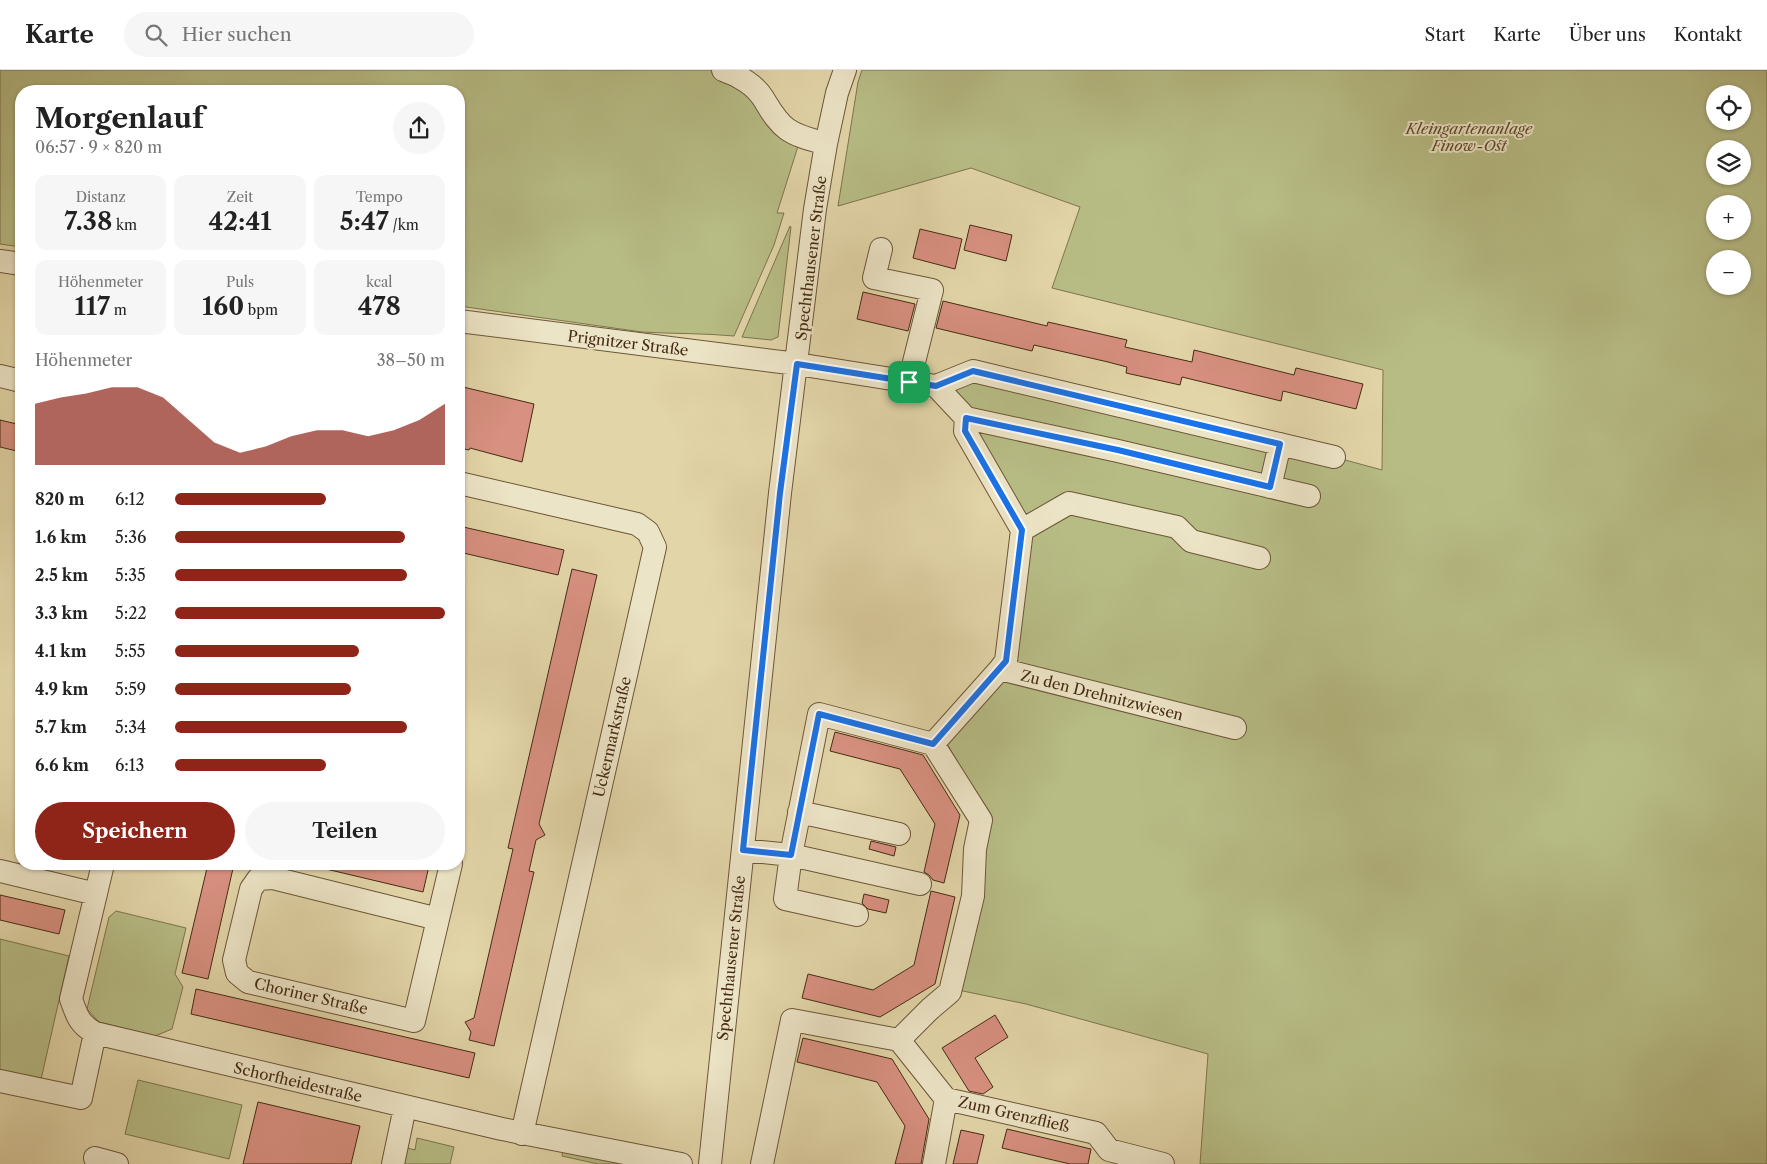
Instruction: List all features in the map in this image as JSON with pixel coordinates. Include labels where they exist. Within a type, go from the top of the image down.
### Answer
[{"type":"street","points":[[723,70],[741,78],[753,87],[762,96],[775,118],[786,129],[826,144]]},
{"type":"street","name":"Spechthausener Straße","points":[[710,1164],[780,493],[815,209],[837,93],[845,70]]},
{"type":"street","points":[[881,249],[874,278],[932,290],[909,382]]},
{"type":"street","points":[[0,261],[15,263]]},
{"type":"street","name":"Prignitzer Straße","points":[[465,323],[797,364],[936,386]]},
{"type":"street","points":[[1310,496],[1118,450],[966,418],[936,386],[973,371],[1334,457]]},
{"type":"street","points":[[0,376],[15,380]]},
{"type":"street","points":[[966,418],[965,431],[1022,530],[1006,661],[1000,670]]},
{"type":"street","points":[[1270,487],[1280,444]]},
{"type":"street","name":"Uckermarkstraße","points":[[465,484],[637,524],[648,532],[655,548],[522,1134]]},
{"type":"street","points":[[1022,530],[1069,503],[1177,527],[1191,541],[1259,558]]},
{"type":"street","name":"Zu den Drehnitzwiesen","points":[[933,744],[1000,670],[1235,728]]},
{"type":"street","points":[[762,1164],[792,1020],[899,1040],[930,1008],[950,992],[973,896],[975,849],[982,820],[933,744],[819,714],[791,855],[785,899],[857,915]]},
{"type":"street","points":[[800,812],[899,834]]},
{"type":"street","points":[[743,850],[791,855],[920,884]]},
{"type":"street","name":"Schorfheidestraße","points":[[102,870],[71,999],[78,1020],[95,1033],[522,1134],[681,1164]]},
{"type":"street","name":"Choriner Straße","points":[[438,919],[273,878],[258,879],[251,889],[234,960],[237,973],[248,982],[414,1021],[450,870]]},
{"type":"street","points":[[0,871],[96,894]]},
{"type":"street","points":[[0,1081],[81,1098],[95,1033]]},
{"type":"street","name":"Zum Grenzfließ","points":[[899,1040],[946,1099],[1096,1133],[1109,1150],[1163,1164]]},
{"type":"street","points":[[934,1164],[946,1099]]},
{"type":"street","points":[[393,1164],[405,1107]]},
{"type":"street","points":[[95,1158],[117,1164]]},
{"type":"green space","points":[[0,70],[710,70],[724,74],[799,143],[777,213],[784,213],[774,245],[734,336],[642,332],[465,307],[465,85],[15,85],[15,246],[0,244]]},
{"type":"green space","name":"Kleingartenanlage Finow-Ost","points":[[862,70],[1767,70],[1767,1164],[1200,1164],[1208,1054],[1026,1004],[953,989],[991,819],[946,742],[1006,661],[1022,530],[936,386],[973,371],[1382,470],[1383,370],[1052,288],[1080,207],[971,168],[838,206],[858,82]]},
{"type":"green space","points":[[790,226],[778,337],[771,340],[742,337]]},
{"type":"green space","points":[[116,911],[186,928],[175,974],[183,987],[172,1029],[155,1036],[99,1022],[87,1009],[109,917]]},
{"type":"green space","points":[[0,939],[69,956],[40,1084],[0,1074]]},
{"type":"green space","points":[[138,1080],[242,1105],[229,1159],[125,1134]]},
{"type":"green space","points":[[417,1138],[454,1147],[450,1164],[400,1164],[404,1147],[415,1150]]},
{"type":"green space","points":[[564,1145],[665,1164],[598,1164],[562,1156]]},
{"type":"building","points":[[970,225],[1012,235],[1006,261],[964,250]]},
{"type":"building","points":[[920,229],[962,239],[955,269],[913,258]]},
{"type":"building","points":[[863,292],[915,304],[908,331],[857,319]]},
{"type":"building","points":[[943,301],[1047,326],[1048,322],[1127,340],[1125,347],[1192,362],[1194,350],[1294,375],[1296,368],[1363,384],[1356,409],[1283,391],[1281,401],[1182,377],[1180,385],[1126,373],[1127,367],[1108,362],[1034,345],[1032,351],[936,328]]},
{"type":"building","points":[[465,387],[534,404],[522,462],[470,448],[469,450],[465,449]]},
{"type":"building","points":[[0,420],[15,424],[15,451],[0,447]]},
{"type":"building","points":[[465,527],[564,550],[558,575],[465,553]]},
{"type":"building","points":[[572,569],[597,575],[539,824],[545,835],[536,840],[529,871],[534,872],[494,1046],[469,1040],[471,1032],[465,1022],[474,1018],[513,849],[508,848]]},
{"type":"building","points":[[835,732],[923,755],[960,815],[944,883],[933,880],[924,872],[935,824],[900,769],[830,751]]},
{"type":"building","points":[[871,841],[896,847],[894,856],[869,849]]},
{"type":"building","points":[[207,870],[233,870],[208,979],[182,973]]},
{"type":"building","points":[[330,870],[428,870],[423,892]]},
{"type":"building","points":[[931,891],[955,897],[935,984],[880,1017],[802,998],[808,974],[873,990],[914,965]]},
{"type":"building","points":[[864,894],[889,900],[886,913],[868,909],[862,903]]},
{"type":"building","points":[[0,895],[65,910],[59,934],[0,920]]},
{"type":"building","points":[[196,989],[475,1053],[469,1078],[191,1014]]},
{"type":"building","points":[[995,1015],[1008,1037],[975,1058],[993,1087],[983,1094],[969,1091],[942,1048]]},
{"type":"building","points":[[803,1038],[892,1059],[929,1119],[921,1164],[895,1164],[905,1126],[877,1082],[797,1062]]},
{"type":"building","points":[[258,1102],[360,1126],[351,1164],[243,1164]]},
{"type":"building","points":[[1007,1129],[1091,1149],[1088,1164],[1070,1164],[1002,1148]]},
{"type":"building","points":[[961,1130],[984,1135],[977,1164],[953,1164]]},
{"type":"route","points":[[797,364],[909,382],[936,386],[973,371],[1280,444],[1270,487],[1118,450],[966,418],[965,431],[1022,530],[1006,661],[933,744],[819,714],[791,855],[743,850],[780,493],[797,364]]}]
